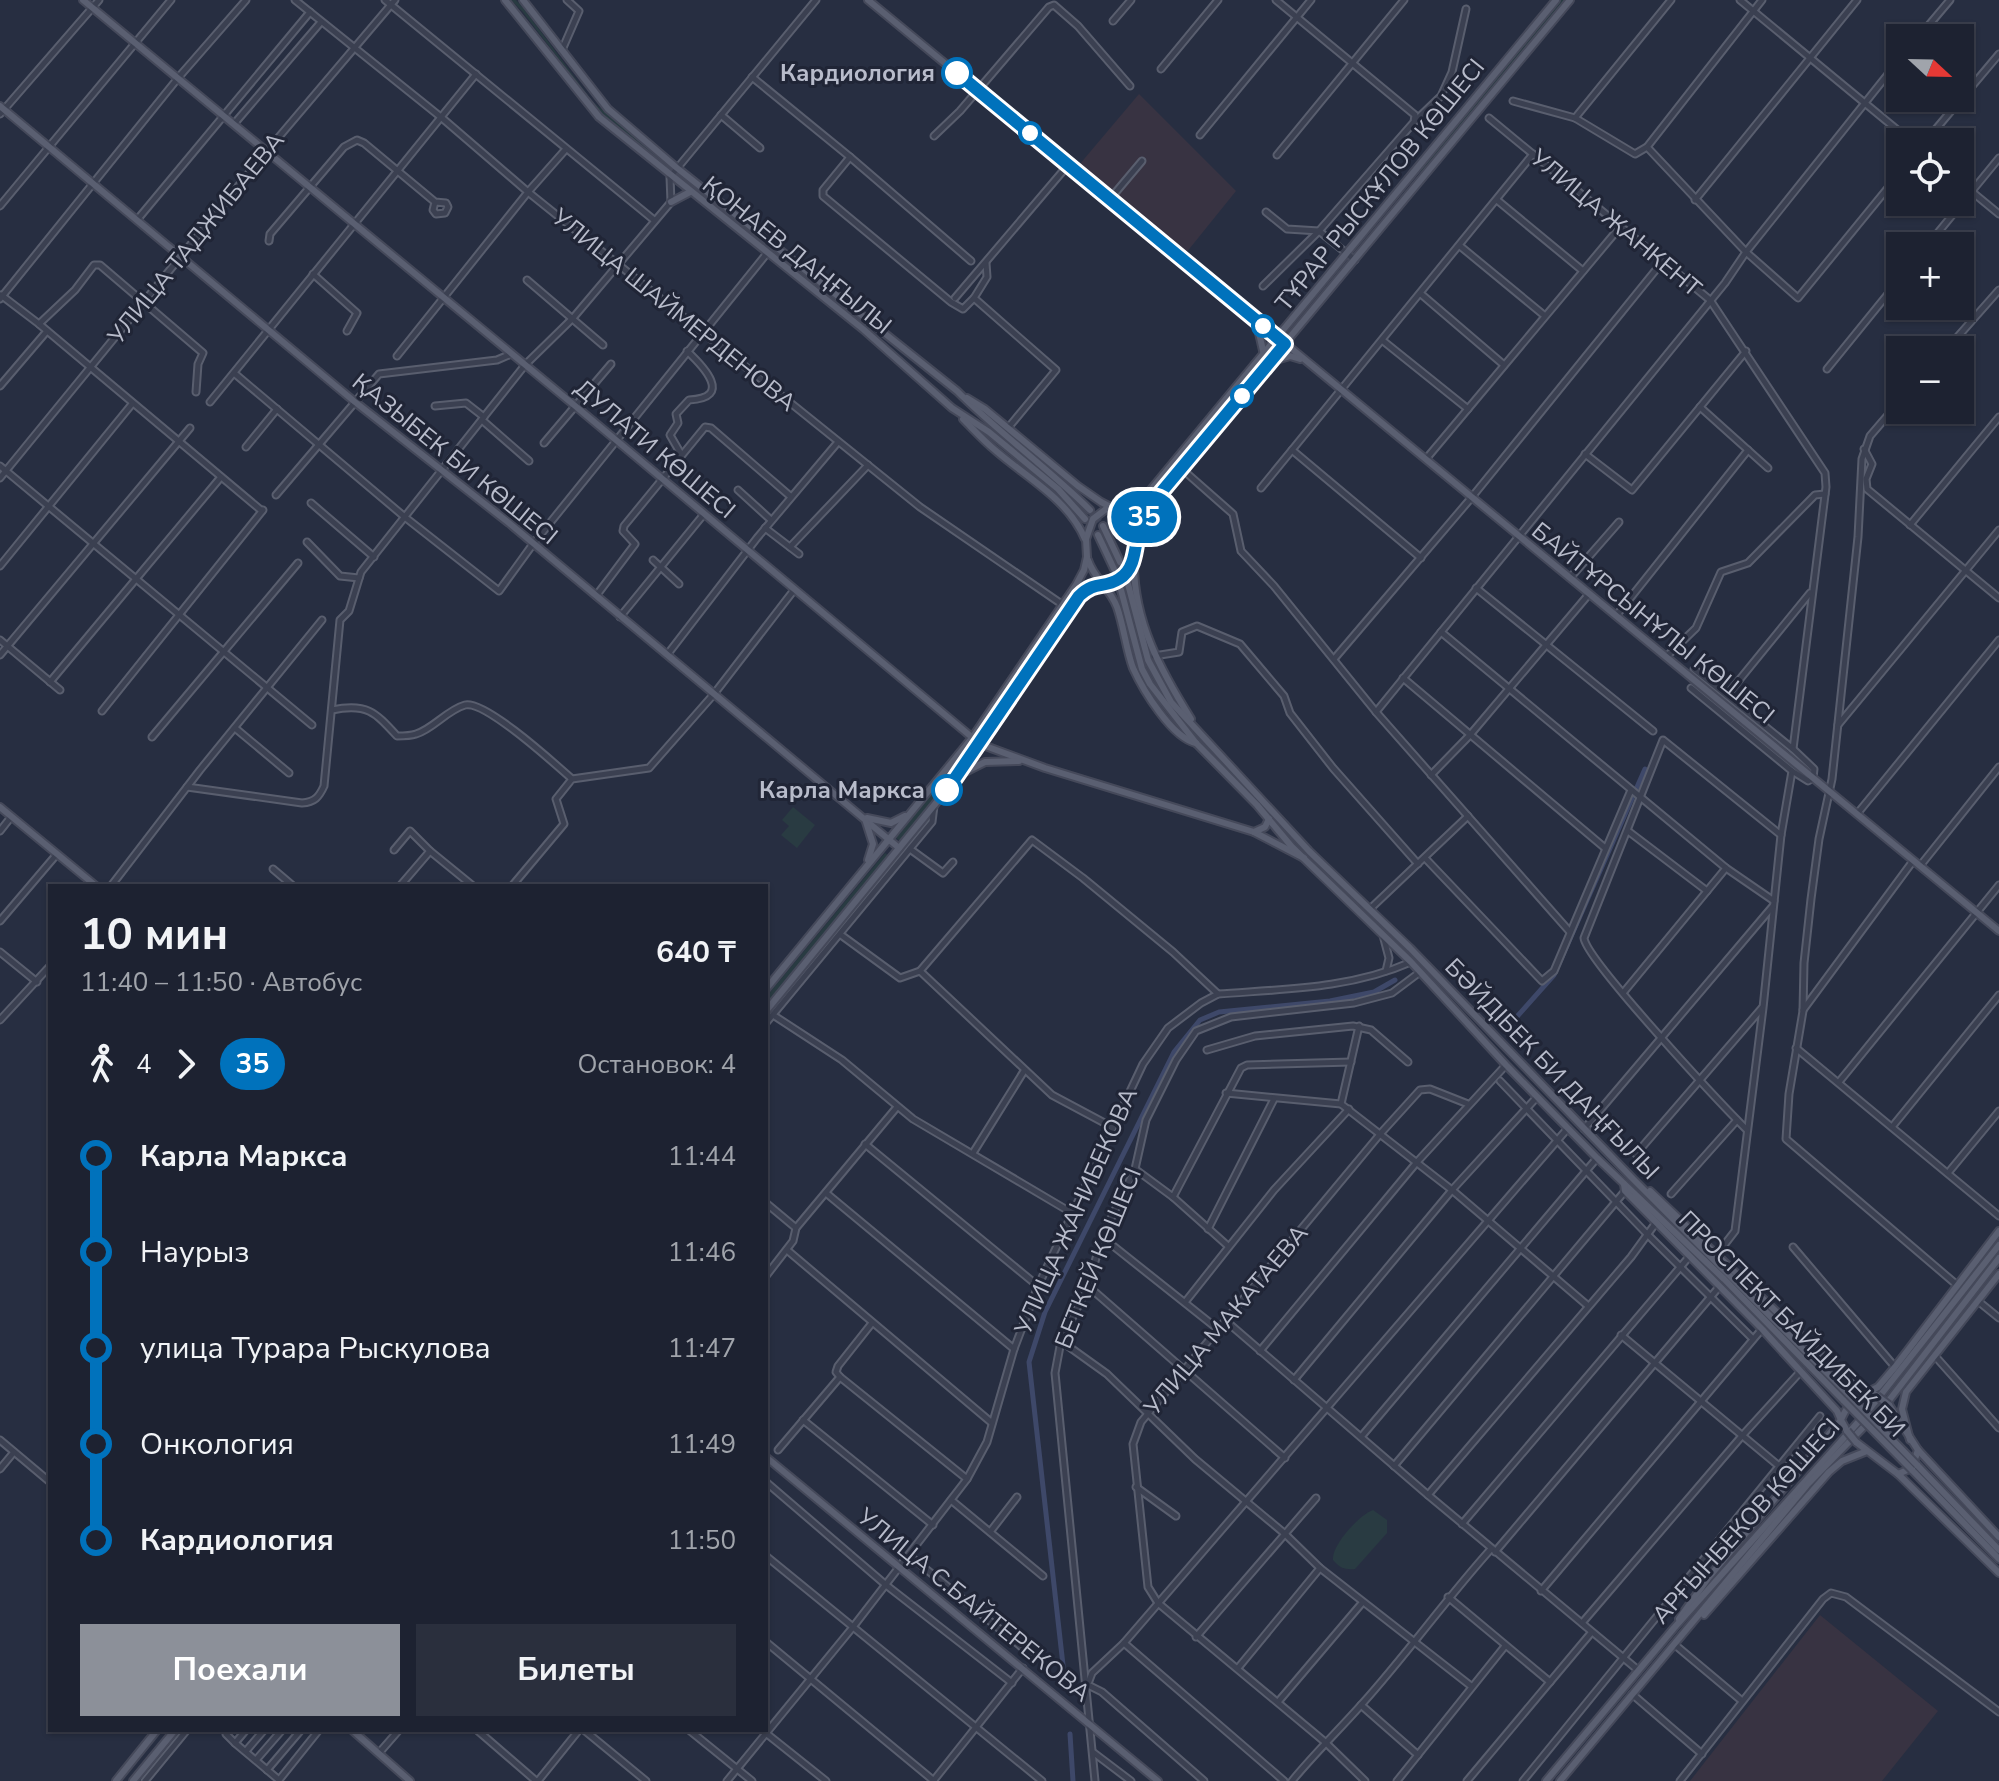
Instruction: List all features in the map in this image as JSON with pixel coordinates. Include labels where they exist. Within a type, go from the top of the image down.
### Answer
[{"type":"main road","name":"ДУЛАТИ КӨШЕСІ","points":[[83,0],[980,744],[1025,761],[1254,832],[1304,858]]},
{"type":"main road","name":"ҚОНАЕВ ДАҢҒЫЛЫ","points":[[505,0],[599,117],[863,329],[952,408],[989,432],[1058,489],[1085,519]]},
{"type":"main road","name":"ҚОНАЕВ ДАҢҒЫЛЫ","points":[[523,0],[608,109],[684,174],[957,391]]},
{"type":"main road","points":[[868,0],[1278,338]]},
{"type":"main road","name":"ТҰРАР РЫСКҰЛОВ КӨШЕСІ","points":[[1266,359],[1278,338],[1346,253],[1556,0]]},
{"type":"main road","name":"ТҰРАР РЫСКҰЛОВ КӨШЕСІ","points":[[1086,539],[1093,519],[1101,511],[1134,504],[1149,492],[1266,359],[1285,344],[1570,0]]},
{"type":"main road","name":"ҚАЗЫБЕК БИ КӨШЕСІ","points":[[1,110],[49,146],[355,402],[443,470],[899,848]]},
{"type":"main road","points":[[1414,172],[1422,178]]},
{"type":"main road","points":[[671,202],[690,192]]},
{"type":"main road","points":[[1256,320],[1266,359]]},
{"type":"main road","name":"БАЙТҰРСЫНҰЛЫ КӨШЕСІ","points":[[1278,338],[1999,931]]},
{"type":"main road","points":[[1199,733],[1148,642],[1134,582],[1138,534],[1148,508],[1182,469],[1266,359],[1290,356],[1309,364]]},
{"type":"main road","points":[[957,391],[1078,486],[1130,518],[1138,534]]},
{"type":"main road","points":[[957,391],[993,427],[1061,480],[1090,510]]},
{"type":"main road","points":[[952,408],[1078,523],[1086,539],[1091,572],[1105,584],[1117,606],[1133,668],[1178,735],[1196,743]]},
{"type":"main road","points":[[1103,526],[1120,562]]},
{"type":"main road","points":[[1098,535],[1114,569]]},
{"type":"main road","points":[[768,987],[972,738],[1063,605],[1084,570],[1087,557]]},
{"type":"main road","points":[[770,1013],[958,776],[1079,596],[1091,585],[1105,584],[1124,576],[1134,559]]},
{"type":"main road","name":"БӘЙДІБЕК БИ ДАҢҒЫЛЫ","points":[[1128,584],[1148,660],[1171,702],[1309,851],[1410,948],[1846,1398]]},
{"type":"main road","points":[[1121,590],[1142,669],[1150,684],[1196,743],[1304,858]]},
{"type":"main road","points":[[958,776],[985,762],[1025,761]]},
{"type":"main road","points":[[0,807],[94,884]]},
{"type":"main road","points":[[864,817],[891,823],[914,809]]},
{"type":"main road","points":[[861,874],[873,848],[864,817]]},
{"type":"main road","points":[[1254,832],[1265,827],[1269,819]]},
{"type":"main road","name":"БӘЙДІБЕК БИ ДАҢҒЫЛЫ","points":[[1304,858],[1411,962]]},
{"type":"main road","name":"ПРОСПЕКТ БАЙДИБЕК БИ","points":[[1411,962],[1625,1188],[1735,1290],[1914,1468]]},
{"type":"main road","points":[[1634,1180],[1670,1208],[1848,1380],[1889,1405],[1918,1450],[1999,1537]]},
{"type":"main road","points":[[1625,1188],[1655,1224],[1801,1371],[1837,1411],[1856,1442],[1898,1474],[1999,1573]]},
{"type":"main road","points":[[1674,1628],[1709,1577],[1841,1420],[1846,1408],[1858,1396],[1878,1387],[1999,1231]]},
{"type":"main road","name":"АРҒЫНБЕКОВ КӨШЕСІ","points":[[1546,1781],[1674,1628],[1868,1411],[1999,1245]]},
{"type":"main road","name":"АРҒЫНБЕКОВ КӨШЕСІ","points":[[1560,1781],[1807,1485],[1887,1403],[1999,1258]]},
{"type":"main road","points":[[1910,1440],[1902,1402],[1912,1384],[1999,1274]]},
{"type":"main road","points":[[1898,1474],[1912,1468],[1918,1450]]},
{"type":"main road","points":[[1683,1633],[1715,1603],[1829,1472],[1842,1461],[1867,1451]]},
{"type":"main road","name":"УЛИЦА С.БАЙТЕРЕКОВА","points":[[768,1459],[1158,1781]]},
{"type":"main road","points":[[1914,1468],[1999,1550]]},
{"type":"main road","points":[[1914,1468],[1999,1559]]},
{"type":"main road","points":[[116,1781],[155,1732]]},
{"type":"main road","points":[[133,1781],[173,1732]]},
{"type":"main road","points":[[354,1732],[410,1781]]},
{"type":"street","points":[[1,110],[99,0]]},
{"type":"street","points":[[0,206],[171,0]]},
{"type":"street","points":[[102,711],[263,510],[1,296],[178,78],[246,0]]},
{"type":"street","name":"УЛИЦА ШАЙМЕРДЕНОВА","points":[[295,0],[920,507],[1063,605]]},
{"type":"street","points":[[385,0],[393,2],[654,220]]},
{"type":"street","points":[[562,50],[579,11],[567,0]]},
{"type":"street","points":[[187,787],[311,802],[319,797],[324,786],[340,620],[349,611],[359,578],[525,365],[573,318],[671,202],[670,177],[816,0]]},
{"type":"street","points":[[1113,21],[1131,0]]},
{"type":"street","points":[[1161,69],[1218,0]]},
{"type":"street","points":[[1276,0],[1415,115],[1414,122]]},
{"type":"street","points":[[1200,135],[1311,0]]},
{"type":"street","points":[[1277,155],[1404,0]]},
{"type":"street","points":[[1575,118],[1671,0]]},
{"type":"street","points":[[1740,0],[1895,128]]},
{"type":"street","points":[[1513,101],[1575,118],[1635,154],[1647,147],[1762,0]]},
{"type":"street","points":[[1695,200],[1857,0]]},
{"type":"street","points":[[1930,24],[1950,0]]},
{"type":"street","name":"УЛИЦА ТАДЖИБАЕВА","points":[[0,478],[393,2]]},
{"type":"street","points":[[934,136],[1054,5],[1078,26],[1130,86]]},
{"type":"street","points":[[1263,286],[1319,231],[1414,122],[1441,96],[1452,72],[1466,9]]},
{"type":"street","points":[[137,220],[310,12]]},
{"type":"street","points":[[234,124],[321,22]]},
{"type":"street","points":[[1937,128],[1999,54]]},
{"type":"street","points":[[210,402],[476,74]]},
{"type":"street","points":[[1376,712],[1710,300],[1886,76]]},
{"type":"street","points":[[752,77],[971,261]]},
{"type":"street","points":[[721,115],[760,148]]},
{"type":"street","name":"УЛИЦА ЖАНКЕНТ","points":[[1489,118],[1710,300],[1825,473],[1825,494],[1793,749]]},
{"type":"street","points":[[269,241],[270,234],[344,147],[357,140],[435,202]]},
{"type":"street","points":[[1647,147],[1746,252],[1798,298],[1886,190]]},
{"type":"street","points":[[397,356],[442,297],[566,149]]},
{"type":"street","points":[[1261,488],[1533,154]]},
{"type":"street","points":[[850,157],[823,190],[823,196],[951,302],[963,309],[974,298],[986,282],[987,264]]},
{"type":"street","points":[[1974,187],[1999,158]]},
{"type":"street","points":[[1110,199],[1142,161]]},
{"type":"street","points":[[955,298],[1068,165]]},
{"type":"street","points":[[1974,193],[1999,214]]},
{"type":"street","points":[[1497,200],[1583,271]]},
{"type":"street","points":[[1266,212],[1287,229],[1319,231],[1355,260]]},
{"type":"street","points":[[1938,232],[1951,216]]},
{"type":"street","points":[[1426,459],[1620,227]]},
{"type":"street","points":[[1460,246],[1545,316]]},
{"type":"street","points":[[234,373],[406,518],[499,591],[533,544],[768,252]]},
{"type":"street","points":[[1334,659],[1472,497],[1663,261]]},
{"type":"street","points":[[39,324],[75,290],[94,265],[100,265],[203,353],[198,364],[196,392]]},
{"type":"street","points":[[313,274],[357,313],[347,331]]},
{"type":"street","points":[[527,280],[603,345]]},
{"type":"street","points":[[1958,336],[1999,290]]},
{"type":"street","points":[[1421,294],[1504,365]]},
{"type":"street","points":[[1827,369],[1886,296]]},
{"type":"street","points":[[974,298],[1056,370],[1008,428]]},
{"type":"street","points":[[0,386],[47,331]]},
{"type":"street","points":[[1382,340],[1468,409]]},
{"type":"street","points":[[681,454],[670,435],[678,423],[676,414],[689,400],[705,397],[712,384],[710,373],[687,351]]},
{"type":"street","points":[[1585,454],[1632,490],[1746,351]]},
{"type":"street","points":[[276,495],[372,381],[386,372],[497,360],[511,354]]},
{"type":"street","points":[[544,443],[611,364]]},
{"type":"street","points":[[435,406],[466,403],[529,461]]},
{"type":"street","points":[[0,566],[132,404]]},
{"type":"street","points":[[1700,407],[1768,468]]},
{"type":"street","points":[[246,447],[277,409]]},
{"type":"street","points":[[1886,417],[1870,436],[1864,449],[1858,537],[1832,779],[1819,839],[1811,899],[1804,963],[1803,1011],[1786,1139],[1957,1285]]},
{"type":"street","points":[[1910,525],[1999,417]]},
{"type":"street","points":[[596,597],[634,546],[634,541],[623,531],[624,526],[705,427],[711,428],[790,496]]},
{"type":"street","points":[[0,655],[190,428]]},
{"type":"street","points":[[667,655],[790,496],[838,442]]},
{"type":"street","points":[[1864,449],[1872,464],[1866,479],[1867,489],[1999,598]]},
{"type":"street","points":[[1292,450],[1421,558]]},
{"type":"street","points":[[1616,616],[1748,450]]},
{"type":"street","points":[[790,547],[868,465]]},
{"type":"street","points":[[0,466],[312,725]]},
{"type":"street","points":[[1182,469],[1233,514],[1241,551],[1376,712],[1570,932]]},
{"type":"street","points":[[50,682],[221,477]]},
{"type":"street","points":[[738,490],[771,520]]},
{"type":"street","points":[[1666,657],[1696,628],[1721,572],[1748,563],[1815,495],[1825,494]]},
{"type":"street","points":[[311,503],[374,557]]},
{"type":"street","points":[[620,617],[704,514]]},
{"type":"street","points":[[1570,578],[1619,522]]},
{"type":"street","points":[[765,528],[799,554]]},
{"type":"street","points":[[1837,726],[1999,530]]},
{"type":"street","points":[[307,542],[340,576],[359,578]]},
{"type":"street","points":[[653,560],[679,584]]},
{"type":"street","points":[[152,737],[298,563]]},
{"type":"street","points":[[1476,588],[1653,731]]},
{"type":"street","points":[[514,884],[564,824],[556,799],[572,779],[649,768],[714,694],[794,590]]},
{"type":"street","points":[[1727,695],[1811,592]]},
{"type":"street","points":[[1431,775],[1470,735],[1589,594]]},
{"type":"street","points":[[113,884],[322,620]]},
{"type":"street","points":[[1154,656],[1179,652],[1182,632],[1197,626],[1240,644],[1284,696],[1290,713],[1333,768],[1418,864]]},
{"type":"street","points":[[1441,632],[1726,868],[1774,903]]},
{"type":"street","points":[[0,640],[60,690]]},
{"type":"street","points":[[1857,814],[1999,640]]},
{"type":"street","points":[[1691,688],[1792,771],[1808,781],[1813,778],[1814,769],[1793,749],[1694,669]]},
{"type":"street","points":[[1403,678],[1605,848]]},
{"type":"street","points":[[332,710],[356,707],[370,710],[397,736],[417,734],[458,708],[470,704],[531,742],[572,779]]},
{"type":"street","points":[[235,728],[289,773]]},
{"type":"street","points":[[1748,1130],[1623,993],[1588,950],[1584,938],[1663,740],[1781,835]]},
{"type":"street","points":[[1920,866],[1999,767]]},
{"type":"street","points":[[1718,1253],[1735,1231],[1781,835],[1792,771]]},
{"type":"street","points":[[1425,858],[1539,981],[1544,980],[1554,971],[1631,790]]},
{"type":"street","points":[[934,806],[932,822],[909,852],[831,947],[770,1013],[842,1060],[913,1119],[1072,1213]]},
{"type":"street","points":[[1369,910],[1468,816]]},
{"type":"street","points":[[0,831],[11,817]]},
{"type":"street","points":[[394,850],[410,831],[471,884]]},
{"type":"street","points":[[1628,831],[1707,891]]},
{"type":"street","points":[[841,935],[900,978],[920,971],[1032,840],[1173,952],[1218,994]]},
{"type":"street","points":[[899,848],[943,873],[953,862]]},
{"type":"street","points":[[402,884],[430,851]]},
{"type":"street","points":[[0,921],[57,854]]},
{"type":"street","points":[[1803,1011],[1913,861]]},
{"type":"street","points":[[1623,993],[1726,868]]},
{"type":"street","points":[[273,869],[291,884]]},
{"type":"street","points":[[1839,1082],[1999,885]]},
{"type":"street","points":[[1584,1129],[1774,903]]},
{"type":"street","points":[[1382,933],[1389,958],[1385,972]]},
{"type":"street","points":[[824,942],[831,947]]},
{"type":"street","points":[[0,952],[37,982]]},
{"type":"street","name":"УЛИЦА ЖАНИБЕКОВА","points":[[768,1727],[910,1556],[982,1454],[1014,1349],[1038,1286],[1154,1045],[1183,1015],[1218,994],[1344,983],[1411,962]]},
{"type":"street","points":[[0,1020],[48,968]]},
{"type":"street","points":[[920,971],[1052,1095],[1112,1127]]},
{"type":"street","name":"БЕТКЕЙ КӨШЕСІ","points":[[1095,1781],[1088,1685],[1055,1373],[1061,1341],[1088,1286],[1102,1237],[1135,1169],[1146,1120],[1176,1060],[1196,1031],[1231,1017],[1354,1003],[1392,993],[1420,972]]},
{"type":"street","points":[[1892,1127],[1999,995]]},
{"type":"street","points":[[0,1005],[9,1010]]},
{"type":"street","points":[[1636,1154],[1763,1008]]},
{"type":"street","points":[[1341,1104],[1359,1026]]},
{"type":"street","points":[[1207,1050],[1255,1036],[1359,1026],[1377,1034],[1408,1062]]},
{"type":"street","points":[[1796,1048],[1999,1216]]},
{"type":"street","points":[[1173,1197],[1241,1068],[1247,1065],[1351,1062]]},
{"type":"street","points":[[1260,1351],[1417,1162],[1506,1065]]},
{"type":"street","points":[[973,1153],[1024,1071]]},
{"type":"street","points":[[1500,1081],[1753,1339]]},
{"type":"street","name":"УЛИЦА МАКАТАЕВА","points":[[1365,1781],[1325,1742],[1158,1603],[1148,1587],[1133,1444],[1136,1431],[1185,1370],[1381,1133],[1425,1088],[1468,1104]]},
{"type":"street","points":[[1226,1093],[1341,1104],[1452,1190],[1587,1305]]},
{"type":"street","points":[[1294,1380],[1452,1190],[1537,1097]]},
{"type":"street","points":[[1208,1229],[1274,1099]]},
{"type":"street","points":[[768,1274],[793,1241],[796,1228],[897,1107]]},
{"type":"street","points":[[1186,1301],[1274,1190],[1349,1109]]},
{"type":"street","points":[[1948,1173],[1999,1111]]},
{"type":"street","points":[[1671,1194],[1737,1120]]},
{"type":"street","points":[[1204,1781],[1102,1692],[1088,1685],[1092,1673],[1124,1643],[1568,1128]]},
{"type":"street","points":[[865,1144],[1038,1286]]},
{"type":"street","points":[[1361,1437],[1597,1158]]},
{"type":"street","points":[[1135,1169],[1173,1197],[1228,1246]]},
{"type":"street","points":[[1394,1466],[1625,1188]]},
{"type":"street","points":[[826,1193],[1014,1349]]},
{"type":"street","points":[[768,1205],[796,1228]]},
{"type":"street","points":[[1428,1495],[1631,1257],[1655,1224]]},
{"type":"street","points":[[1102,1237],[1219,1330]]},
{"type":"street","points":[[1793,1247],[1895,1367]]},
{"type":"street","points":[[787,1250],[992,1423]]},
{"type":"street","points":[[1462,1524],[1688,1258]]},
{"type":"street","points":[[1088,1286],[1285,1458]]},
{"type":"street","points":[[1292,1781],[1361,1705],[1448,1597],[1656,1364],[1719,1287]]},
{"type":"street","points":[[1978,1301],[1999,1318]]},
{"type":"street","points":[[1226,1321],[1326,1409],[1638,1670]]},
{"type":"street","points":[[872,1323],[836,1372],[967,1479]]},
{"type":"street","points":[[1541,1591],[1762,1329]]},
{"type":"street","points":[[1621,1335],[1779,1466]]},
{"type":"street","points":[[1061,1341],[1107,1374],[1195,1459],[1284,1533],[1320,1568],[1471,1686]]},
{"type":"street","points":[[1935,1356],[1999,1428]]},
{"type":"street","points":[[1582,1623],[1801,1371]]},
{"type":"street","points":[[778,1450],[840,1377]]},
{"type":"street","points":[[1523,1781],[1820,1416]]},
{"type":"street","points":[[803,1420],[933,1525]]},
{"type":"street","points":[[1,1442],[48,1480]]},
{"type":"street","points":[[0,1469],[14,1452]]},
{"type":"street","points":[[768,1484],[886,1585],[1012,1683]]},
{"type":"street","points":[[1136,1487],[1176,1516]]},
{"type":"street","points":[[990,1532],[1017,1497]]},
{"type":"street","points":[[1196,1637],[1316,1498]]},
{"type":"street","points":[[951,1500],[1043,1576]]},
{"type":"street","points":[[910,1556],[1029,1653]]},
{"type":"street","points":[[768,1558],[1042,1781]]},
{"type":"street","points":[[1238,1668],[1320,1568]]},
{"type":"street","points":[[1680,1781],[1823,1599],[1831,1593],[1855,1604],[1999,1712]]},
{"type":"street","points":[[1448,1597],[1550,1682]]},
{"type":"street","points":[[1278,1702],[1362,1603]]},
{"type":"street","points":[[1467,1781],[1591,1633]]},
{"type":"street","points":[[1124,1643],[1284,1781]]},
{"type":"street","points":[[768,1644],[934,1781],[1023,1668]]},
{"type":"street","points":[[1674,1644],[1742,1701]]},
{"type":"street","points":[[1397,1781],[1505,1646]]},
{"type":"street","points":[[1632,1694],[1702,1754]]},
{"type":"street","points":[[1361,1705],[1418,1755]]},
{"type":"street","points":[[145,1781],[185,1732]]},
{"type":"street","points":[[227,1732],[235,1743],[281,1779],[317,1732]]},
{"type":"street","points":[[235,1743],[244,1732]]},
{"type":"street","points":[[246,1751],[262,1732]]},
{"type":"street","points":[[256,1760],[280,1732]]},
{"type":"street","points":[[267,1770],[299,1732]]},
{"type":"street","points":[[379,1753],[397,1732]]},
{"type":"street","points":[[479,1732],[537,1781],[580,1732]]},
{"type":"street","points":[[585,1732],[646,1781]]},
{"type":"street","points":[[691,1732],[752,1781]]},
{"type":"street","points":[[764,1732],[826,1781]]},
{"type":"street","name":"УЛИЦА ЖАНИБЕКОВА","points":[[727,1781],[764,1732]]},
{"type":"street","points":[[1093,1752],[1131,1781]]},
{"type":"shaded area","points":[[511,0],[516,0],[524,9],[593,102],[667,165],[665,167],[598,110]]},
{"type":"shaded area","points":[[1560,0],[1566,0],[1423,173],[1419,170]]},
{"type":"shaded area","points":[[1139,94],[1236,191],[1186,253],[1079,165]]},
{"type":"shaded area","points":[[968,751],[971,754],[900,841],[896,838]]},
{"type":"shaded area","points":[[793,807],[815,825],[797,848],[781,835],[789,826],[782,820]]},
{"type":"shaded area","points":[[885,853],[889,856],[768,1003],[768,995]]},
{"type":"shaded area","points":[[1373,1510],[1387,1520],[1387,1533],[1355,1569],[1340,1567],[1333,1560],[1336,1547],[1354,1524]]},
{"type":"shaded area","points":[[1820,1615],[1938,1711],[1882,1781],[1690,1781]]},
{"type":"waterway","points":[[1498,1002],[1514,1020],[1554,975],[1645,769]]},
{"type":"waterway","points":[[1064,1674],[1029,1362],[1045,1312],[1174,1052],[1200,1020],[1219,1012],[1330,1001],[1374,992],[1395,980]]},
{"type":"waterway","points":[[1070,1734],[1073,1781]]},
{"type":"tunnel","points":[[1090,510],[1103,526]]},
{"type":"tunnel","points":[[1114,569],[1121,590]]},
{"type":"bus line","name":"35","points":[[947,790],[1079,596],[1091,585],[1105,584],[1124,576],[1134,559],[1138,534],[1148,508],[1285,344],[957,73]]},
{"type":"place","name":"Кардиология","points":[[957,73]]},
{"type":"place","name":"Карла Маркса","points":[[947,790]]}]
